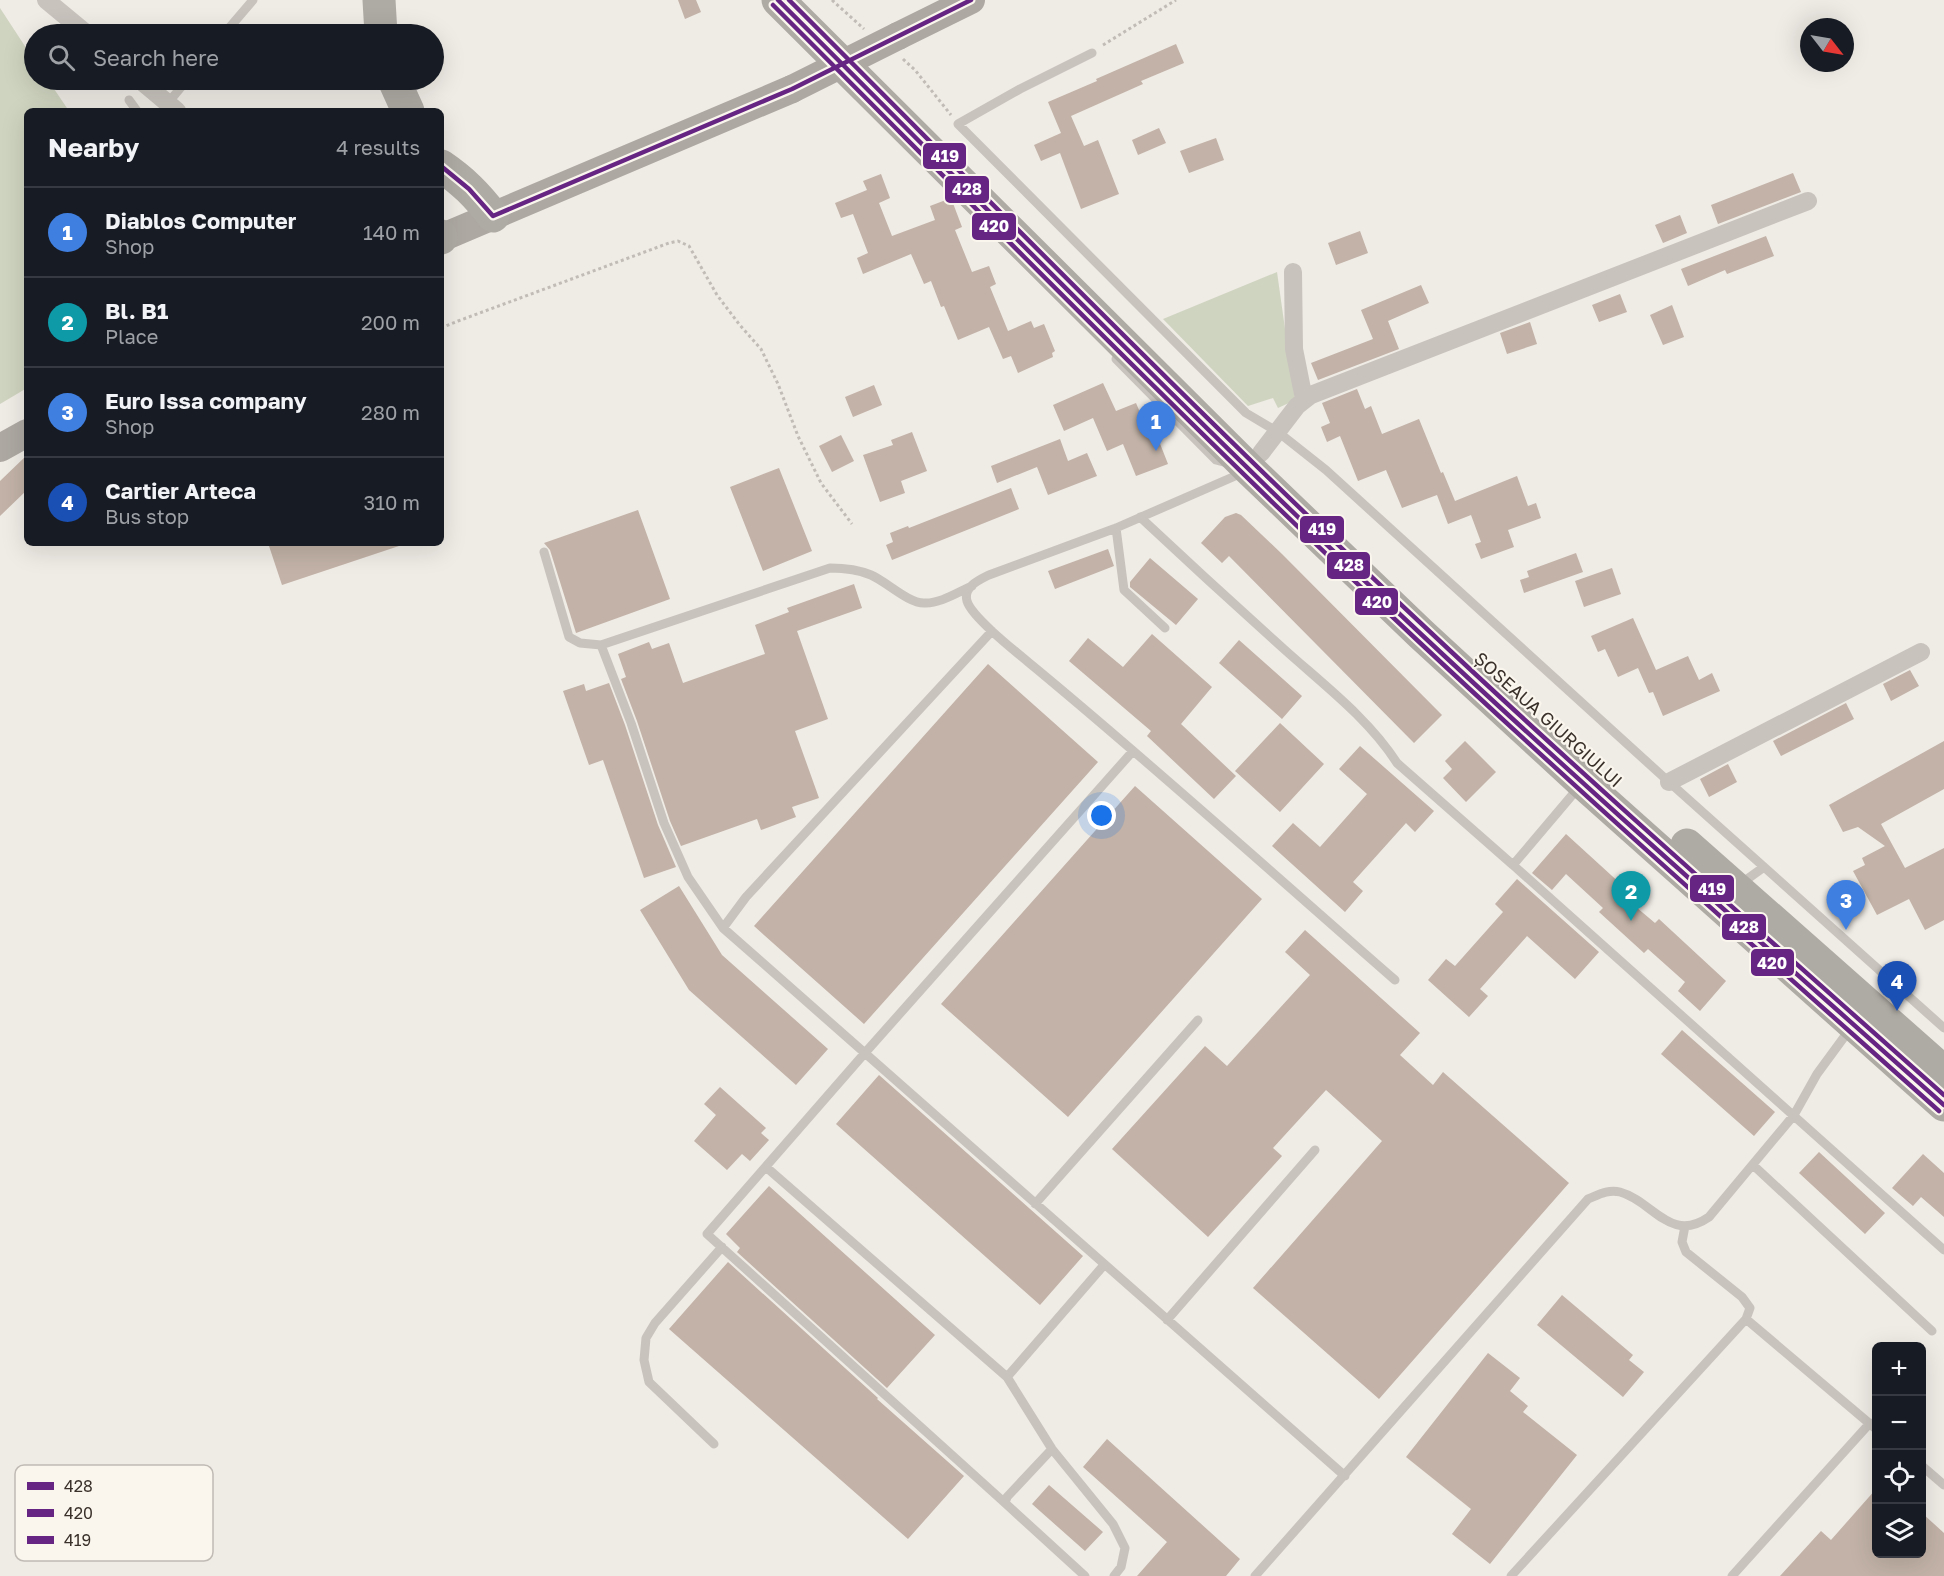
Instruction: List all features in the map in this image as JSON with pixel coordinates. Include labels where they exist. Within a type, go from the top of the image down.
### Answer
[{"type":"highway","points":[[378,0],[380,24]]},
{"type":"highway","name":"ȘOSEAUA GIURGIULUI","points":[[778,0],[1263,451],[1420,634],[1583,783],[1944,1105]]},
{"type":"highway","name":"ȘOSEAUA GIURGIULUI","points":[[806,0],[1434,617],[1638,802],[1944,1072]]},
{"type":"highway","points":[[399,90],[407,108]]},
{"type":"highway","points":[[444,168],[461,179],[493,216]]},
{"type":"main road","points":[[444,236],[792,89],[971,0]]},
{"type":"main road","points":[[0,448],[24,435]]},
{"type":"street","points":[[46,0],[75,24]]},
{"type":"street","points":[[152,90],[172,107]]},
{"type":"street","points":[[1263,451],[1304,399],[1808,201]]},
{"type":"street","points":[[1293,272],[1294,349],[1304,399]]},
{"type":"street","points":[[1669,782],[1921,652]]},
{"type":"lane","points":[[233,24],[253,0]]},
{"type":"lane","points":[[1092,53],[1020,89],[958,124],[1246,413],[1263,451]]},
{"type":"lane","points":[[172,107],[181,90]]},
{"type":"lane","points":[[129,100],[135,108]]},
{"type":"lane","points":[[908,150],[1215,460],[1263,451],[1326,470],[1944,1028]]},
{"type":"lane","points":[[544,552],[569,637],[580,643],[601,645],[830,568],[851,568],[872,575],[913,600],[923,603],[935,601],[972,586],[989,575],[1116,528],[1263,451]]},
{"type":"lane","points":[[1140,517],[1209,583],[1340,698],[1387,748],[1397,763],[1794,1114],[1944,1250]]},
{"type":"lane","points":[[1116,528],[1124,590],[1165,628]]},
{"type":"lane","points":[[972,586],[968,592],[967,601],[992,631],[1395,980]]},
{"type":"lane","points":[[723,928],[746,897],[992,631]]},
{"type":"lane","points":[[601,645],[631,723],[664,824],[688,877],[723,928],[1345,1476]]},
{"type":"lane","points":[[1085,1576],[707,1234],[1133,751]]},
{"type":"lane","points":[[1513,865],[1583,783]]},
{"type":"lane","points":[[1735,888],[1764,867]]},
{"type":"lane","points":[[1035,1204],[1198,1020]]},
{"type":"lane","points":[[1255,1576],[1588,1199],[1604,1192],[1620,1192],[1671,1223],[1685,1226],[1698,1224],[1709,1217],[1794,1114],[1817,1074],[1854,1024]]},
{"type":"lane","points":[[1167,1320],[1315,1150]]},
{"type":"lane","points":[[1753,1165],[1932,1331]]},
{"type":"lane","points":[[766,1167],[1007,1377],[1052,1449],[1113,1524],[1125,1548],[1121,1567],[1114,1576]]},
{"type":"lane","points":[[1511,1576],[1746,1319],[1750,1308],[1742,1297],[1686,1252],[1682,1242],[1685,1226]]},
{"type":"lane","points":[[714,1444],[649,1382],[644,1360],[646,1338],[655,1323],[722,1247]]},
{"type":"lane","points":[[1007,1377],[1104,1265]]},
{"type":"lane","points":[[1746,1319],[1872,1425]]},
{"type":"lane","points":[[1732,1576],[1872,1427]]},
{"type":"lane","points":[[1005,1503],[1007,1497],[1052,1449]]},
{"type":"lane","points":[[1926,1469],[1944,1485]]},
{"type":"path","points":[[1092,53],[1176,0]]},
{"type":"path","points":[[444,327],[669,243],[678,241],[689,246],[717,295],[761,349],[821,483],[852,524]]},
{"type":"green space","points":[[0,8],[24,45],[24,90],[55,90],[67,108],[24,108],[24,390],[0,404]]},
{"type":"green space","points":[[1277,272],[1295,400],[1278,408],[1273,398],[1248,406],[1163,319]]},
{"type":"building","points":[[678,0],[696,0],[701,12],[685,19]]},
{"type":"building","points":[[1176,44],[1184,63],[1141,81],[1143,84],[1071,116],[1084,146],[1098,140],[1119,194],[1081,209],[1060,153],[1041,161],[1034,145],[1061,133],[1048,102]]},
{"type":"building","points":[[1159,128],[1166,143],[1138,155],[1132,140]]},
{"type":"building","points":[[1216,138],[1224,160],[1189,173],[1180,151]]},
{"type":"building","points":[[1793,173],[1801,192],[1718,224],[1711,205]]},
{"type":"building","points":[[881,174],[890,198],[879,203],[892,236],[935,220],[930,206],[951,198],[962,227],[955,230],[972,272],[989,266],[996,284],[990,287],[1008,331],[1031,321],[1034,328],[1044,324],[1055,351],[1052,353],[1053,357],[1018,373],[1011,356],[1003,359],[989,327],[958,340],[931,281],[924,284],[911,254],[863,274],[857,258],[868,253],[853,214],[841,218],[835,203],[867,190],[863,181]]},
{"type":"building","points":[[1680,215],[1687,233],[1663,243],[1655,225]]},
{"type":"building","points":[[1360,231],[1368,253],[1336,265],[1328,243]]},
{"type":"building","points":[[1766,236],[1774,256],[1727,274],[1725,270],[1688,286],[1681,269]]},
{"type":"building","points":[[1421,285],[1429,303],[1388,321],[1399,349],[1318,380],[1311,363],[1373,339],[1361,310]]},
{"type":"building","points":[[1620,294],[1627,312],[1599,322],[1592,305]]},
{"type":"building","points":[[1672,305],[1684,337],[1663,345],[1650,315]]},
{"type":"building","points":[[1530,322],[1537,344],[1507,354],[1500,333]]},
{"type":"building","points":[[1103,383],[1116,411],[1136,403],[1151,438],[1157,436],[1168,464],[1136,476],[1123,444],[1107,451],[1093,418],[1064,431],[1053,405]]},
{"type":"building","points":[[874,385],[882,405],[853,417],[845,397]]},
{"type":"building","points":[[1357,389],[1365,409],[1371,406],[1382,434],[1419,419],[1455,501],[1517,476],[1528,506],[1536,503],[1541,518],[1508,530],[1514,547],[1481,559],[1475,544],[1481,542],[1471,515],[1448,524],[1437,495],[1402,508],[1386,470],[1358,481],[1340,436],[1327,442],[1321,427],[1330,423],[1322,403]]},
{"type":"building","points":[[912,432],[927,471],[901,481],[905,493],[880,502],[863,455],[893,445],[891,440]]},
{"type":"building","points":[[841,435],[854,461],[832,472],[819,446]]},
{"type":"building","points":[[1060,439],[1068,461],[1087,453],[1097,476],[1048,495],[1037,467],[997,483],[991,466]]},
{"type":"building","points":[[24,458],[24,493],[0,516],[0,481]]},
{"type":"building","points":[[779,468],[812,551],[763,571],[730,487]]},
{"type":"building","points":[[1011,488],[1019,509],[892,560],[886,545],[893,542],[890,533],[908,526],[909,528]]},
{"type":"building","points":[[638,510],[670,599],[576,633],[550,550],[544,543]]},
{"type":"building","points":[[1236,513],[1241,515],[1282,554],[1442,715],[1414,743],[1229,556],[1222,563],[1201,543],[1225,517]]},
{"type":"building","points":[[269,546],[399,546],[282,585]]},
{"type":"building","points":[[1108,549],[1114,566],[1055,589],[1048,571]]},
{"type":"building","points":[[1576,553],[1583,572],[1524,593],[1520,580],[1529,577],[1527,571]]},
{"type":"building","points":[[1150,558],[1198,599],[1176,625],[1130,587],[1130,582]]},
{"type":"building","points":[[1612,568],[1621,594],[1584,607],[1575,581]]},
{"type":"building","points":[[854,584],[862,608],[797,631],[828,719],[795,731],[819,798],[792,807],[796,817],[761,830],[757,819],[681,846],[670,821],[621,679],[626,677],[618,654],[649,642],[652,649],[669,643],[683,683],[765,654],[755,625],[789,612],[787,608]]},
{"type":"building","points":[[1633,618],[1656,670],[1688,656],[1699,680],[1712,673],[1720,691],[1663,716],[1653,692],[1649,693],[1638,668],[1618,677],[1605,649],[1598,652],[1591,636]]},
{"type":"building","points":[[1152,634],[1212,687],[1181,724],[1236,776],[1214,799],[1147,736],[1151,731],[1069,661],[1088,638],[1123,667]]},
{"type":"building","points":[[1239,640],[1302,696],[1282,719],[1219,663]]},
{"type":"building","points":[[988,664],[1098,762],[864,1024],[754,926]]},
{"type":"building","points":[[1910,670],[1919,686],[1891,701],[1883,684]]},
{"type":"building","points":[[609,683],[658,825],[676,867],[644,878],[603,760],[589,765],[563,691],[584,684],[586,691]]},
{"type":"building","points":[[1846,703],[1854,719],[1781,756],[1773,741]]},
{"type":"building","points":[[1280,723],[1324,764],[1280,812],[1235,771]]},
{"type":"building","points":[[1465,741],[1496,772],[1466,802],[1443,778],[1452,769],[1445,761]]},
{"type":"building","points":[[1944,741],[1944,789],[1881,824],[1905,868],[1944,848],[1944,920],[1925,930],[1909,899],[1877,915],[1853,871],[1865,865],[1862,858],[1885,846],[1858,827],[1843,832],[1829,805]]},
{"type":"building","points":[[1360,746],[1434,811],[1415,832],[1406,823],[1353,882],[1363,891],[1345,912],[1272,846],[1293,823],[1320,847],[1367,794],[1339,769]]},
{"type":"building","points":[[1728,764],[1737,782],[1709,797],[1700,779]]},
{"type":"building","points":[[1135,786],[1262,899],[1068,1117],[941,1004]]},
{"type":"building","points":[[1566,834],[1634,896],[1630,902],[1655,923],[1659,919],[1726,981],[1700,1011],[1678,991],[1685,982],[1648,949],[1644,953],[1599,912],[1603,908],[1566,874],[1552,890],[1532,873]]},
{"type":"building","points":[[1517,879],[1599,952],[1575,979],[1527,936],[1480,989],[1488,996],[1469,1017],[1428,980],[1446,959],[1455,966],[1503,912],[1495,904]]},
{"type":"building","points":[[679,886],[722,955],[828,1049],[796,1085],[689,990],[640,910]]},
{"type":"building","points":[[1305,930],[1420,1033],[1400,1055],[1433,1085],[1443,1072],[1569,1183],[1379,1399],[1253,1288],[1382,1141],[1326,1090],[1273,1148],[1282,1156],[1208,1237],[1112,1149],[1205,1046],[1227,1066],[1310,975],[1285,952]]},
{"type":"building","points":[[1682,1030],[1775,1112],[1754,1136],[1661,1054]]},
{"type":"building","points":[[879,1075],[1083,1256],[1040,1305],[836,1124]]},
{"type":"building","points":[[720,1087],[766,1128],[761,1133],[769,1140],[750,1161],[742,1154],[727,1170],[694,1141],[716,1115],[704,1104]]},
{"type":"building","points":[[1819,1152],[1885,1213],[1865,1234],[1799,1173]]},
{"type":"building","points":[[1923,1154],[1944,1173],[1944,1217],[1921,1197],[1913,1206],[1892,1188]]},
{"type":"building","points":[[769,1186],[935,1335],[887,1388],[737,1252],[740,1248],[726,1234]]},
{"type":"building","points":[[728,1262],[964,1476],[908,1539],[669,1329]]},
{"type":"building","points":[[1562,1295],[1633,1355],[1629,1360],[1644,1372],[1623,1397],[1537,1325]]},
{"type":"building","points":[[1488,1353],[1520,1378],[1510,1391],[1528,1406],[1523,1412],[1577,1455],[1490,1564],[1452,1534],[1471,1509],[1406,1457]]},
{"type":"building","points":[[1107,1439],[1240,1559],[1226,1576],[1137,1576],[1167,1542],[1083,1467]]},
{"type":"building","points":[[1049,1485],[1103,1532],[1085,1551],[1032,1504]]},
{"type":"building","points":[[1872,1494],[1872,1558],[1926,1558],[1926,1517],[1944,1533],[1944,1576],[1780,1576],[1821,1531],[1831,1540]]},
{"type":"transit line","name":"428","points":[[778,0],[1178,400],[1422,635],[1682,872],[1944,1105]]},
{"type":"transit line","name":"419","points":[[789,0],[1105,317],[1427,629],[1684,864],[1944,1095]]},
{"type":"transit line","name":"428","points":[[444,168],[469,189],[493,216],[792,89],[971,0]]},
{"type":"transit line","name":"420","points":[[773,5],[1092,325],[1417,640],[1676,877],[1939,1111]]},
{"type":"place","name":"Diablos Computer","points":[[1156,451]]},
{"type":"place","name":"Bl. B1","points":[[1631,921]]},
{"type":"place","name":"Euro Issa company","points":[[1846,930]]},
{"type":"place","name":"Cartier Arteca","points":[[1897,1011]]}]
